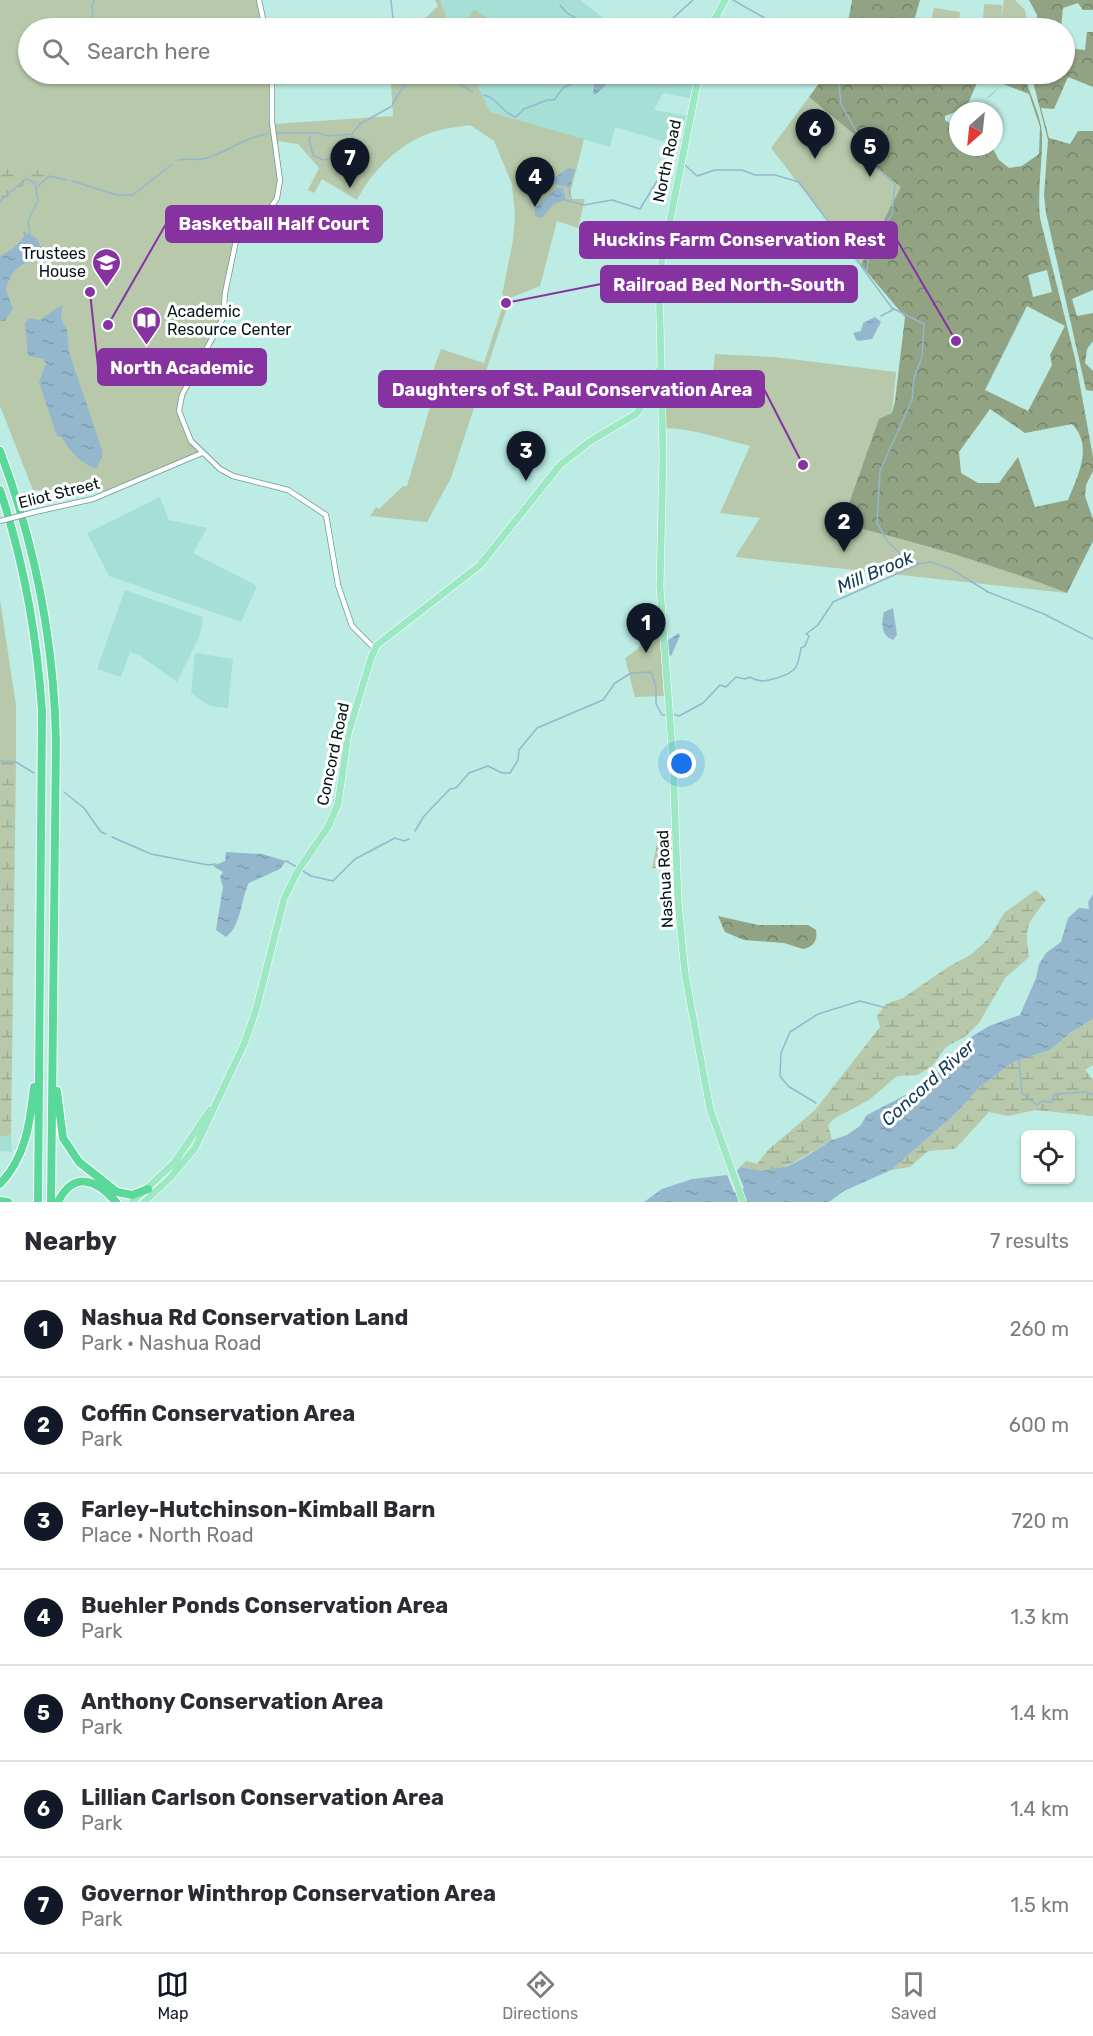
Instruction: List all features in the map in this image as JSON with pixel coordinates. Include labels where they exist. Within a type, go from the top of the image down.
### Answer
[{"type":"highway","points":[[0,451],[26,527],[35,565],[47,628],[54,684],[56,753],[51,1202]]},
{"type":"highway","points":[[0,490],[24,576],[39,665],[43,742],[38,1202]]},
{"type":"highway","points":[[0,1184],[15,1165],[24,1144],[31,1113],[39,1045]]},
{"type":"highway","points":[[53,1049],[60,1120],[65,1143],[79,1162],[113,1198]]},
{"type":"highway","points":[[58,1202],[67,1189],[83,1182],[98,1185],[113,1198],[124,1202]]},
{"type":"highway","points":[[113,1198],[132,1195],[148,1189]]},
{"type":"highway","points":[[0,1201],[8,1202]]},
{"type":"main road","points":[[715,18],[725,0]]},
{"type":"main road","name":"North Road","points":[[662,395],[658,282],[661,257],[697,84]]},
{"type":"main road","points":[[662,365],[651,393],[662,395]]},
{"type":"main road","name":"Concord Road","points":[[144,1202],[170,1178],[195,1148],[251,1025],[284,899],[297,872],[328,827],[338,804],[348,734],[375,650],[382,639],[473,571],[560,465],[590,442],[633,416],[651,393]]},
{"type":"main road","name":"Nashua Road","points":[[662,395],[660,587],[683,956],[707,1094],[743,1202]]},
{"type":"main road","name":"Concord Road","points":[[132,1202],[177,1159],[219,1098]]},
{"type":"street","points":[[259,0],[263,18]]},
{"type":"street","points":[[272,84],[272,122],[280,180],[277,198],[272,206],[247,223],[237,237],[221,325],[193,374],[179,406],[180,416],[191,441],[227,474],[288,490],[324,512],[329,521],[338,585],[352,626],[375,650]]},
{"type":"street","name":"Eliot Street","points":[[0,521],[93,499],[202,453]]},
{"type":"shaded area","points":[[440,0],[580,0],[603,18],[447,18]]},
{"type":"shaded area","points":[[476,84],[693,84],[690,98],[663,93],[654,110],[687,116],[678,146],[615,127],[610,147],[489,112]]},
{"type":"shaded area","points":[[160,497],[169,520],[207,528],[193,553],[257,586],[241,622],[109,576],[87,533]]},
{"type":"shaded area","points":[[125,590],[203,617],[200,635],[177,682],[139,655],[130,652],[121,677],[97,669]]},
{"type":"shaded area","points":[[195,653],[233,659],[228,708],[210,706],[191,693]]},
{"type":"shaded area","points":[[11,1135],[12,1152],[0,1151],[0,1137]]},
{"type":"green space","points":[[0,0],[258,0],[262,18],[18,18],[18,84],[272,84],[272,122],[279,167],[277,198],[272,206],[241,229],[230,268],[224,312],[179,406],[191,441],[202,453],[110,491],[33,490],[0,406]]},
{"type":"green space","points":[[435,0],[440,0],[447,18],[425,18],[438,6]]},
{"type":"green space","points":[[852,0],[920,0],[915,18],[849,18]]},
{"type":"green space","points":[[1004,0],[1015,0],[1025,10],[1026,18],[1001,18]]},
{"type":"green space","points":[[1029,0],[1093,0],[1093,10],[1083,10],[1078,3],[1063,8],[1062,18],[1037,18]]},
{"type":"green space","points":[[984,4],[1002,5],[1001,18],[983,18]]},
{"type":"green space","points":[[934,8],[960,12],[959,18],[932,18]]},
{"type":"green space","points":[[474,9],[486,18],[469,18]]},
{"type":"green space","points":[[1087,32],[1093,32],[1093,87],[1075,80],[1075,49],[1085,50]]},
{"type":"green space","points":[[391,84],[477,84],[490,112],[584,139],[569,199],[585,199],[578,228],[557,221],[540,286],[510,298],[451,478],[427,522],[370,516],[376,507],[379,509],[403,486],[407,486],[431,404],[434,368],[441,349],[484,363],[506,296],[502,295],[513,240],[515,214],[512,184],[494,141],[470,125],[438,131],[421,137],[398,150],[379,168],[357,200],[322,179],[314,193],[308,190],[319,168],[298,144],[277,141],[274,124],[393,116]]},
{"type":"green space","points":[[819,84],[977,84],[969,102],[949,102],[949,114],[945,116],[945,120],[949,122],[949,156],[997,156],[1009,168],[1022,166],[1039,154],[1040,127],[1029,94],[1003,84],[1027,84],[1042,133],[1040,218],[1075,358],[1093,457],[1093,471],[1086,485],[1085,496],[1093,519],[1093,541],[1067,593],[958,556],[847,525],[841,526],[879,419],[892,413],[905,317],[861,265],[901,187],[858,153],[868,146],[809,97]],"holes":[[[1047,270],[1052,292],[1033,297],[1028,275]],[[1027,306],[1065,326],[1050,355],[1052,365],[1028,411],[985,390]],[[990,409],[1025,433],[1072,424],[1078,432],[1082,441],[1082,460],[1068,500],[1035,507],[1018,457],[999,483],[978,483],[961,473],[959,452]]]},
{"type":"green space","points":[[1034,84],[1065,84],[1054,109],[1041,108],[1049,138],[1070,144],[1078,131],[1093,131],[1093,290],[1072,299],[1077,316],[1093,313],[1093,341],[1087,349],[1085,363],[1093,371],[1093,391],[1086,390],[1046,213],[1044,195],[1048,140]]},
{"type":"green space","points":[[809,97],[869,147],[858,154],[902,187],[861,265],[771,148]]},
{"type":"green space","points":[[0,169],[37,170],[46,177],[22,186],[0,202]]},
{"type":"green space","points":[[715,354],[774,357],[896,372],[892,413],[847,524],[1015,572],[1067,593],[735,557],[760,518],[720,513],[750,446],[697,432],[665,428],[665,372],[713,372]]},
{"type":"green space","points":[[0,600],[16,705],[16,762],[0,761]]},
{"type":"green space","points":[[658,609],[664,696],[635,697],[625,658],[638,649]]},
{"type":"green space","points":[[0,761],[16,762],[11,1135],[0,1137]]},
{"type":"green space","points":[[660,830],[672,834],[672,868],[652,868]]},
{"type":"green space","points":[[1036,890],[1046,900],[1028,926],[1029,957],[1005,978],[979,1023],[966,1036],[946,1047],[933,1065],[918,1075],[897,1076],[869,1100],[835,1118],[828,1125],[832,1140],[806,1156],[788,1165],[769,1170],[756,1171],[740,1167],[746,1161],[757,1164],[769,1149],[815,1110],[880,1027],[877,1016],[886,1004],[903,998],[948,967],[972,954],[989,938],[1004,913]]},
{"type":"green space","points":[[718,916],[758,925],[808,925],[816,930],[816,937],[810,947],[803,949],[784,943],[744,940],[725,932]]},
{"type":"green space","points":[[1093,1019],[1093,1065],[1085,1070],[1093,1080],[1093,1116],[1036,1110],[1008,1116],[989,1112],[955,1149],[928,1151],[910,1167],[891,1170],[954,1115],[980,1087],[1013,1062],[1050,1050],[1070,1033]]},
{"type":"water","points":[[594,84],[606,85],[595,95],[593,93]]},
{"type":"water","points":[[568,168],[575,169],[570,188],[556,184],[542,192],[552,180]]},
{"type":"water","points":[[557,188],[563,188],[566,200],[554,204],[542,218],[535,216],[535,208]]},
{"type":"water","points":[[23,231],[36,238],[46,256],[25,263],[11,275],[6,290],[13,309],[5,321],[0,321],[0,256],[15,247],[24,237]]},
{"type":"water","points":[[62,305],[61,319],[67,330],[69,352],[103,453],[97,468],[82,461],[72,452],[62,437],[57,436],[39,382],[46,363],[43,359],[28,356],[25,323],[29,318],[39,320]]},
{"type":"water","points":[[875,317],[881,322],[872,339],[857,341],[853,333],[861,331],[863,323]]},
{"type":"water","points":[[893,608],[897,635],[893,640],[886,635],[882,625],[884,612]]},
{"type":"water","points":[[679,633],[680,636],[671,656],[668,653],[668,640]]},
{"type":"water","points":[[226,852],[262,854],[286,861],[280,869],[249,883],[238,919],[226,937],[216,930],[223,887],[220,877],[223,872],[213,866],[225,861]]},
{"type":"water","name":"Concord River","points":[[1093,894],[1093,1019],[1070,1033],[1050,1050],[1013,1062],[980,1087],[954,1115],[891,1170],[844,1191],[829,1202],[644,1202],[662,1189],[692,1179],[727,1175],[734,1192],[744,1188],[737,1171],[740,1167],[762,1171],[788,1166],[832,1140],[847,1135],[860,1126],[867,1115],[919,1088],[943,1068],[971,1037],[989,1026],[1020,1015],[1036,978],[1039,964],[1046,953],[1061,942],[1068,918],[1079,908],[1089,909],[1088,902]]},
{"type":"waterway","points":[[93,18],[94,0]]},
{"type":"waterway","points":[[391,0],[393,18]]},
{"type":"waterway","points":[[673,18],[693,0]]},
{"type":"waterway","points":[[733,0],[764,18]]},
{"type":"waterway","points":[[560,5],[576,18]]},
{"type":"waterway","points":[[277,133],[320,133],[328,136],[352,134],[360,124],[392,106],[404,84]]},
{"type":"waterway","points":[[459,84],[473,92]]},
{"type":"waterway","points":[[484,95],[493,99],[516,117],[524,109],[547,100],[554,100],[563,88],[571,84]]},
{"type":"waterway","points":[[839,84],[841,104],[858,134],[866,160],[895,184],[892,214],[869,250],[867,271]]},
{"type":"waterway","points":[[178,160],[207,158],[252,138],[268,134]]},
{"type":"waterway","points":[[311,136],[309,139],[313,155],[323,160],[341,157],[353,141],[352,135]]},
{"type":"waterway","points":[[566,200],[584,205],[612,200],[640,209],[663,171],[673,162]]},
{"type":"waterway","points":[[72,181],[117,195],[133,195],[171,165]]},
{"type":"waterway","points":[[685,165],[697,176],[715,170],[742,170],[755,175],[775,175],[799,182],[892,308],[924,324],[922,357],[914,378],[912,400],[880,471],[877,523],[888,542],[903,556],[919,564]]},
{"type":"waterway","points":[[36,188],[49,176],[67,180]]},
{"type":"waterway","points":[[0,201],[26,179],[35,183],[38,201],[28,220],[30,234]]},
{"type":"waterway","points":[[569,189],[571,200]]},
{"type":"waterway","points":[[881,316],[894,309]]},
{"type":"waterway","name":"Mill Brook","points":[[673,714],[679,716],[703,703],[720,685],[726,687],[736,677],[745,679],[750,677],[764,681],[793,671],[801,648],[805,646],[809,636],[806,634],[818,625],[833,602],[919,564],[931,562],[951,569],[988,592],[1044,614],[1093,639]]},
{"type":"waterway","name":"Mill Brook","points":[[415,831],[424,816],[450,789],[456,788],[469,773],[488,766],[502,773],[510,773],[518,760],[519,750],[537,728],[603,700],[615,683],[631,673],[651,672],[656,686],[656,704],[662,715],[665,715]]},
{"type":"waterway","name":"Mill Brook","points":[[0,761],[16,762],[34,773]]},
{"type":"waterway","name":"Mill Brook","points":[[64,792],[84,808],[101,832],[106,834]]},
{"type":"waterway","name":"Mill Brook","points":[[112,837],[151,854],[208,865],[216,864]]},
{"type":"waterway","name":"Mill Brook","points":[[303,871],[311,876],[333,881],[355,859],[395,838],[404,841],[409,839]]},
{"type":"waterway","name":"Mill Brook","points":[[286,861],[297,867]]},
{"type":"waterway","points":[[816,1103],[788,1086],[780,1076],[781,1053],[790,1032],[818,1014],[860,1001],[887,1008]]},
{"type":"waterway","points":[[1019,1060],[1022,1093],[1037,1105],[1042,1101],[1052,1102],[1055,1094],[1087,1092],[1093,1095]]},
{"type":"place","name":"Lillian Carlson Conservation Area","points":[[815,159]]},
{"type":"place","name":"Anthony Conservation Area","points":[[870,177]]},
{"type":"place","name":"Governor Winthrop Conservation Area","points":[[350,188]]},
{"type":"place","name":"Buehler Ponds Conservation Area","points":[[535,207]]},
{"type":"place","name":"Trustees House","points":[[107,288]]},
{"type":"place","name":"North Academic","points":[[90,292]]},
{"type":"place","name":"Railroad Bed North-South","points":[[506,303]]},
{"type":"place","name":"Basketball Half Court","points":[[108,325]]},
{"type":"place","name":"Huckins Farm Conservation Rest","points":[[956,341]]},
{"type":"place","name":"Academic Resource Center","points":[[146,346]]},
{"type":"place","name":"Daughters of St. Paul Conservation Area","points":[[803,465]]},
{"type":"place","name":"Farley-Hutchinson-Kimball Barn","points":[[526,481]]},
{"type":"place","name":"Coffin Conservation Area","points":[[844,552]]},
{"type":"place","name":"Nashua Rd Conservation Land","points":[[646,653]]}]
